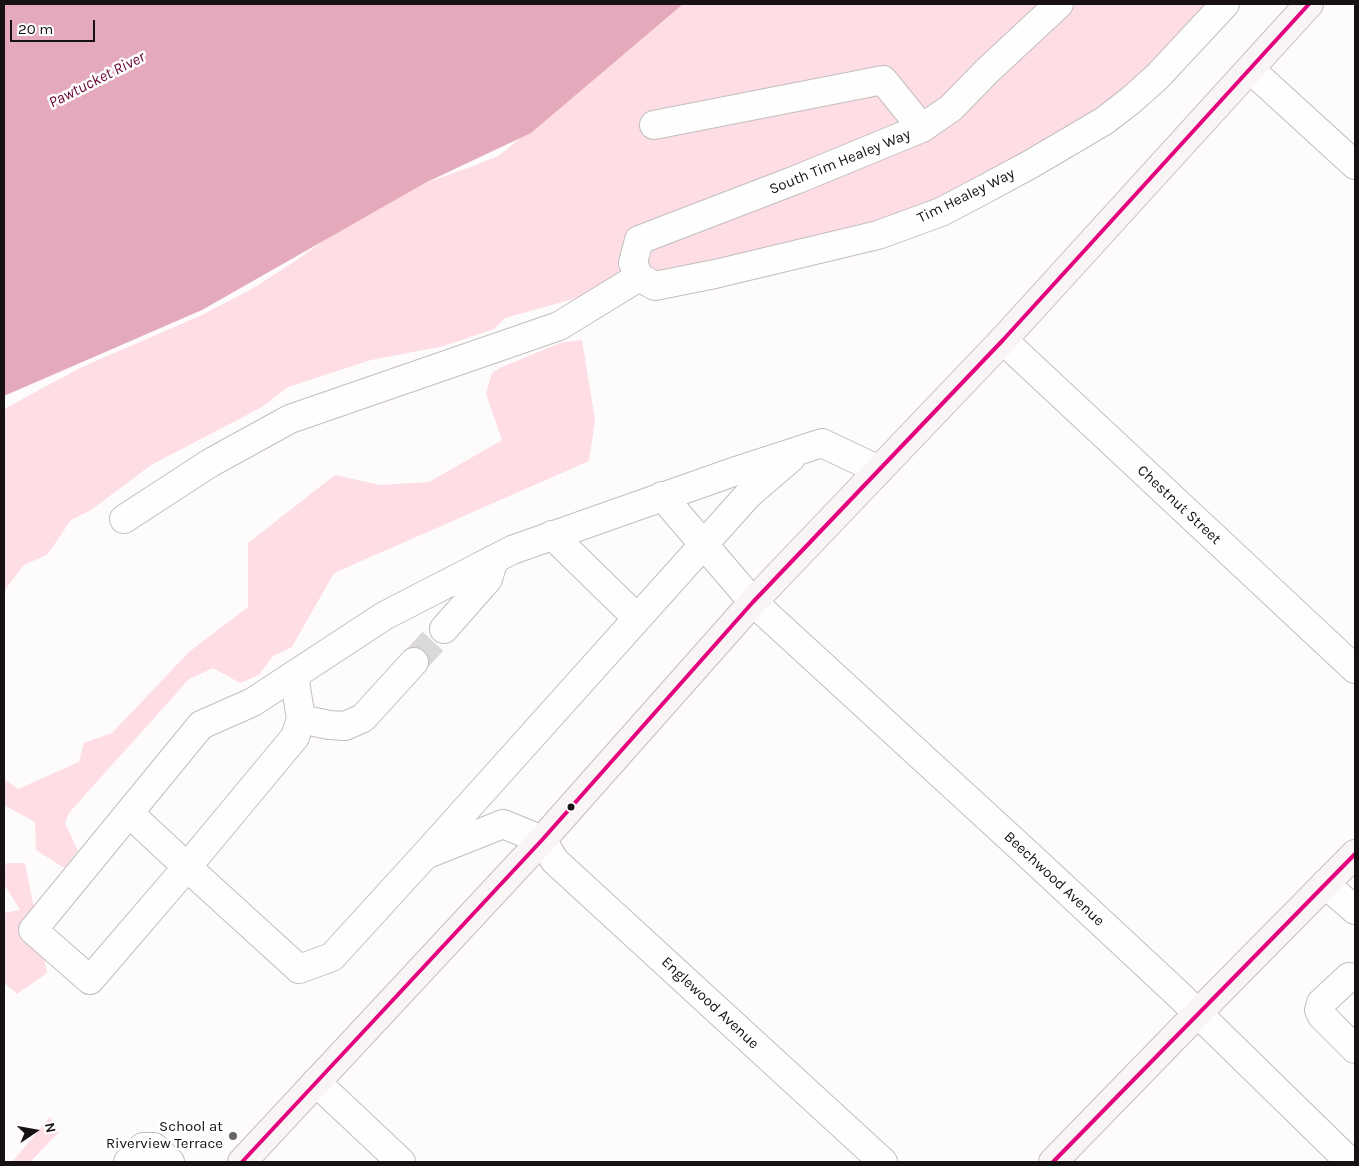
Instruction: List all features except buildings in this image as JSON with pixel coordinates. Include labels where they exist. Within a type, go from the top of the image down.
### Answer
[{"type":"main road","points":[[242,1162],[542,840],[753,602],[1002,340],[1309,4]]},
{"type":"main road","points":[[1053,1162],[1355,854]]},
{"type":"street","name":"South Tim Healey Way","points":[[647,282],[632,263],[639,240],[798,179],[922,128],[951,108],[987,71],[1059,4]]},
{"type":"street","name":"Tim Healey Way","points":[[647,282],[716,274],[878,235],[941,212],[981,192],[1104,121],[1157,77],[1225,4]]},
{"type":"street","points":[[1250,69],[1355,166]]},
{"type":"street","points":[[654,125],[883,80],[922,128]]},
{"type":"street","points":[[124,519],[210,463],[290,419],[559,326],[647,282]]},
{"type":"street","name":"Chestnut Street","points":[[1002,340],[1355,670]]},
{"type":"street","points":[[294,675],[301,719],[295,737],[187,868],[90,980],[33,930],[201,725],[253,702],[294,675],[384,616],[512,550],[662,496],[822,443],[879,470]]},
{"type":"street","points":[[129,813],[187,868],[299,968],[332,957],[748,495],[800,450]]},
{"type":"street","name":"Beechwood Avenue","points":[[662,496],[753,602],[1198,1013],[1350,1162]]},
{"type":"street","points":[[552,535],[637,618]]},
{"type":"street","points":[[444,629],[488,579],[494,559]]},
{"type":"street","points":[[301,719],[329,725],[345,726],[362,718],[414,662]]},
{"type":"street","points":[[426,854],[503,824],[542,840]]},
{"type":"street","name":"Englewood Avenue","points":[[542,840],[555,861],[883,1162]]},
{"type":"street","points":[[1325,884],[1355,910]]},
{"type":"street","points":[[1355,978],[1349,977],[1321,1003],[1319,1010],[1322,1016],[1355,1049]]},
{"type":"street","points":[[316,1082],[401,1162]]},
{"type":"street","points":[[128,1162],[143,1147],[154,1147],[170,1162]]},
{"type":"shaded area","points":[[676,4],[1213,4],[1090,123],[880,229],[631,283],[505,318],[494,329],[444,346],[371,360],[288,387],[262,407],[151,465],[91,510],[71,520],[47,555],[24,565],[4,591],[4,409],[82,367],[202,315],[250,290],[297,260],[359,215],[425,183],[500,155]]},
{"type":"shaded area","points":[[582,340],[595,420],[589,461],[334,573],[292,647],[273,656],[259,675],[240,683],[213,668],[189,679],[69,813],[65,823],[78,851],[64,868],[36,850],[35,822],[4,805],[4,779],[18,789],[79,762],[84,743],[112,733],[189,652],[248,607],[248,543],[335,475],[380,485],[429,482],[502,440],[486,394],[492,373],[560,343]]},
{"type":"shaded area","points":[[7,863],[25,863],[47,973],[17,994],[4,983],[4,913],[20,910],[4,884],[4,866]]},
{"type":"shaded area","points":[[50,1117],[59,1132],[30,1162],[12,1162]]},
{"type":"water","name":"Pawtucket River","points":[[4,4],[683,4],[531,133],[425,183],[202,310],[4,396]]},
{"type":"tunnel","points":[[414,662],[444,629]]},
{"type":"transit line","points":[[242,1162],[542,840],[753,602],[1003,340],[1309,4]]},
{"type":"transit line","points":[[1053,1162],[1355,854]]},
{"type":"place","name":"School at Riverview Terrace","points":[[233,1136]]}]
